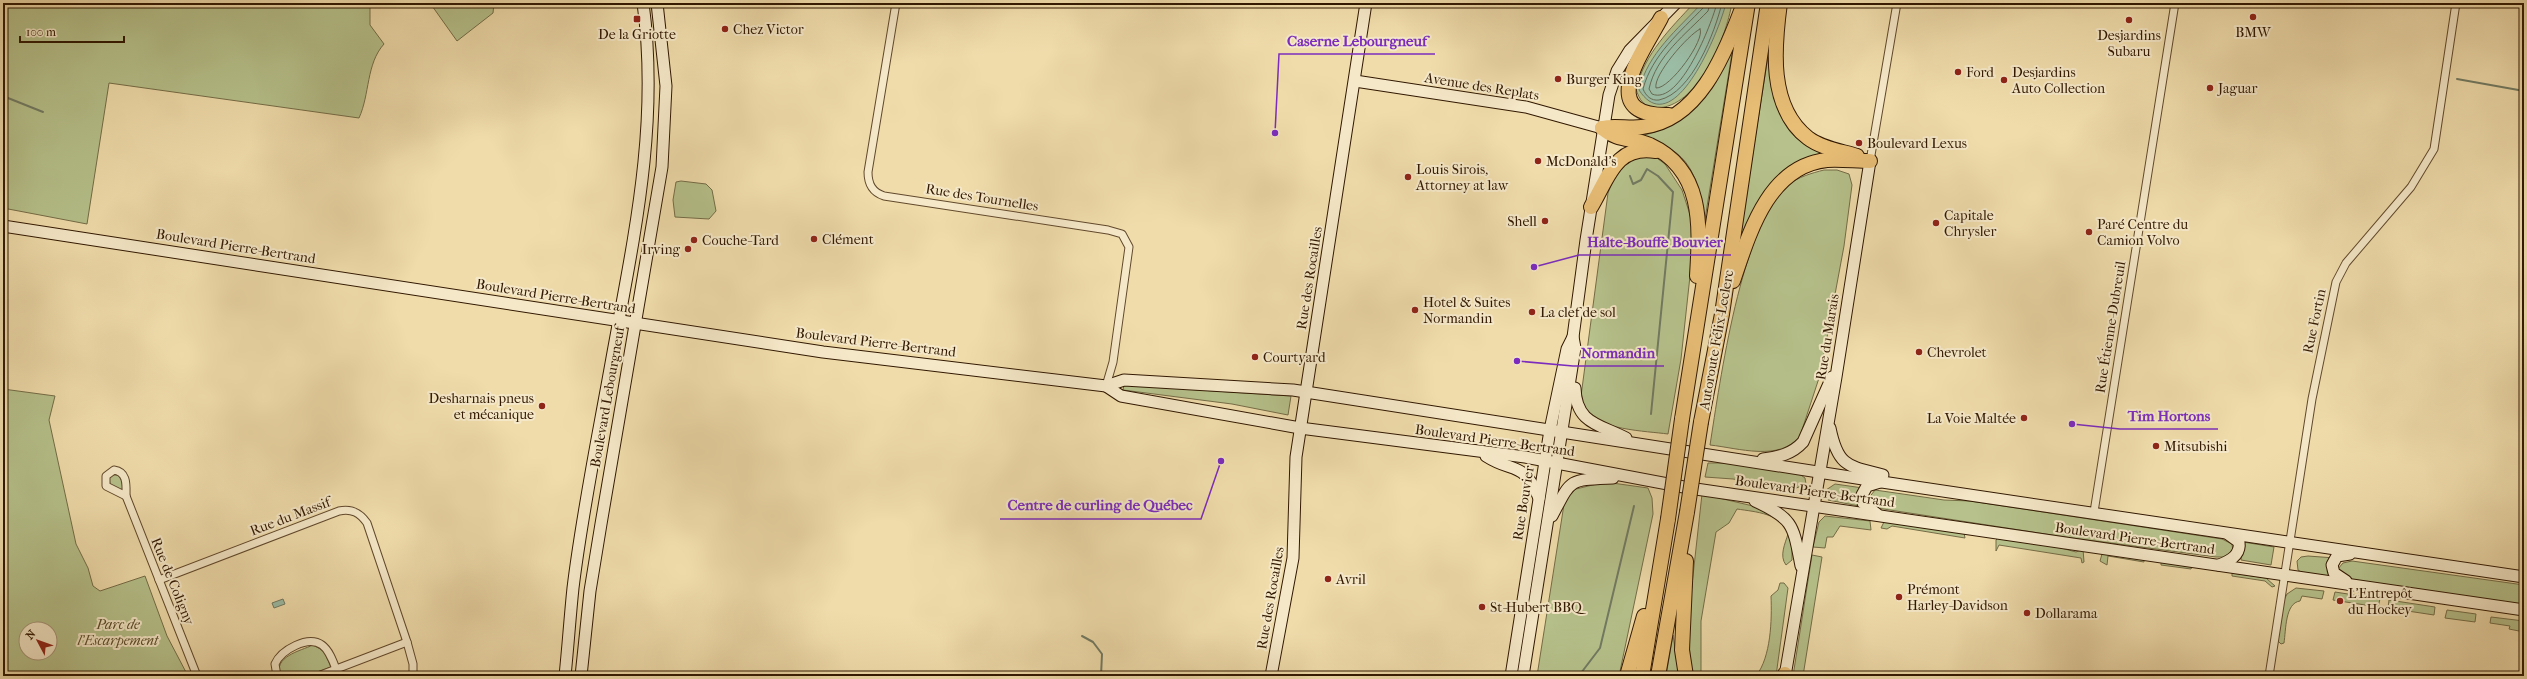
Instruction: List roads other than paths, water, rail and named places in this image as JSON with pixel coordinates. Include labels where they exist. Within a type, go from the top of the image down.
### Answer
[{"type":"highway","points":[[1602,128],[1614,126],[1642,128],[1659,123],[1688,105],[1711,76],[1726,53],[1744,3]]},
{"type":"highway","name":"Autoroute Félix-Leclerc","points":[[1642,676],[1657,572],[1668,518],[1694,340],[1748,3]]},
{"type":"highway","name":"Autoroute Félix-Leclerc","points":[[1658,676],[1687,515],[1701,422],[1722,314],[1768,3]]},
{"type":"highway","points":[[1780,3],[1776,48],[1780,96],[1786,114],[1809,139],[1870,161]]},
{"type":"highway","points":[[1661,18],[1633,68],[1628,91],[1635,107],[1643,114],[1652,116],[1673,115]]},
{"type":"highway","points":[[1602,128],[1613,137],[1640,141],[1666,153],[1684,173],[1695,200],[1698,220],[1694,340]]},
{"type":"highway","points":[[1591,207],[1610,172],[1623,156],[1641,150],[1666,153]]},
{"type":"highway","points":[[1722,314],[1751,230],[1760,211],[1782,182],[1793,173],[1821,162],[1870,161]]},
{"type":"highway","points":[[1686,676],[1682,650],[1687,515]]},
{"type":"highway","points":[[1627,676],[1657,572]]},
{"type":"main road","name":"Boulevard Lebourgneuf","points":[[565,676],[573,588],[618,321],[639,212],[646,151],[649,70],[643,3]]},
{"type":"main road","name":"Boulevard Lebourgneuf","points":[[581,676],[590,591],[662,167],[666,86],[657,3]]},
{"type":"main road","name":"Rue des Rocailles","points":[[1271,676],[1293,558],[1296,458],[1300,428],[1307,393],[1366,3]]},
{"type":"main road","name":"Rue Bouvier","points":[[1524,676],[1574,359],[1574,337],[1591,207],[1602,128],[1609,95],[1617,71],[1630,50],[1676,3]]},
{"type":"main road","name":"Avenue des Replats","points":[[1355,81],[1526,107],[1602,128]]},
{"type":"main road","name":"Rue du Marais","points":[[1784,675],[1815,506],[1870,161]]},
{"type":"main road","name":"Boulevard Pierre-Bertrand","points":[[3,226],[823,352],[1106,386],[1124,380],[1254,386],[1307,393],[1475,417],[1882,482],[2094,512],[2354,553],[2524,577]]},
{"type":"main road","name":"Rue Bouvier","points":[[1511,676],[1550,430],[1567,349],[1574,337]]},
{"type":"main road","points":[[1574,359],[1574,397],[1581,414],[1594,423],[1637,443]]},
{"type":"main road","points":[[1747,460],[1775,458],[1795,451],[1803,442],[1838,363]]},
{"type":"main road","name":"Boulevard Pierre-Bertrand","points":[[1106,386],[1120,396],[1300,428],[1545,461],[1745,496],[2524,610]]},
{"type":"main road","points":[[1828,421],[1834,449],[1846,464],[1928,488]]},
{"type":"main road","points":[[1480,452],[1493,460],[1512,466],[1524,472],[1532,481],[1540,499]]},
{"type":"main road","points":[[1547,526],[1561,495],[1569,486],[1579,480],[1630,477]]},
{"type":"main road","points":[[1880,516],[1867,507],[1862,497],[1868,486],[1882,482]]},
{"type":"main road","points":[[1745,496],[1787,519],[1794,530],[1802,574]]},
{"type":"main road","points":[[2218,566],[2235,557],[2239,549],[2239,542],[2225,532]]},
{"type":"main road","points":[[2351,584],[2334,573],[2332,564],[2337,556],[2354,553]]},
{"type":"street","name":"Rue des Tournelles","points":[[896,3],[868,172],[868,182],[872,189],[884,196],[1108,230],[1122,234],[1129,247],[1113,362],[1106,386]]},
{"type":"street","name":"Rue du Marais","points":[[1870,161],[1897,3]]},
{"type":"street","name":"Rue Étienne-Dubreuil","points":[[2094,512],[2175,3]]},
{"type":"street","name":"Rue Fortin","points":[[2269,676],[2312,400],[2336,282],[2346,264],[2411,187],[2434,150],[2456,3]]},
{"type":"street","name":"Rue de Coligny","points":[[126,496],[197,676]]},
{"type":"street","name":"Rue du Massif","points":[[158,580],[348,509],[362,516],[367,523],[407,642],[413,664],[413,676]]},
{"type":"street","points":[[277,676],[275,664],[282,653],[297,645],[313,642],[324,646],[336,669]]},
{"type":"street","points":[[318,676],[407,642]]},
{"type":"water","points":[[1702,3],[1726,3],[1715,35],[1705,56],[1693,76],[1680,93],[1667,103],[1653,103],[1639,90],[1643,77],[1656,53]]},
{"type":"water","points":[[283,599],[285,604],[274,608],[272,603]]},
{"type":"waterway","points":[[2457,79],[2524,91]]},
{"type":"waterway","points":[[3,96],[43,112]]},
{"type":"waterway","points":[[1630,176],[1633,184],[1641,180],[1647,169],[1658,176],[1673,192],[1651,414]]},
{"type":"waterway","points":[[1564,676],[1581,673],[1600,648],[1634,506]]},
{"type":"waterway","points":[[1082,636],[1093,642],[1102,654],[1101,676]]},
{"type":"place","name":"BMW","points":[[2253,17]]},
{"type":"place","name":"De la Griotte","points":[[637,19]]},
{"type":"place","name":"Desjardins Subaru","points":[[2129,20]]},
{"type":"place","name":"Chez Victor","points":[[725,29]]},
{"type":"place","name":"Ford","points":[[1958,72]]},
{"type":"place","name":"Burger King","points":[[1558,79]]},
{"type":"place","name":"Desjardins Auto Collection","points":[[2004,80]]},
{"type":"place","name":"Jaguar","points":[[2210,88]]},
{"type":"place","name":"Caserne Lebourgneuf","points":[[1275,133]]},
{"type":"place","name":"Boulevard Lexus","points":[[1859,143]]},
{"type":"place","name":"McDonald's","points":[[1538,161]]},
{"type":"place","name":"Louis Sirois, Attorney at law","points":[[1408,177]]},
{"type":"place","name":"Shell","points":[[1545,221]]},
{"type":"place","name":"Capitale Chrysler","points":[[1936,223]]},
{"type":"place","name":"Paré Centre du Camion Volvo","points":[[2089,232]]},
{"type":"place","name":"Clément","points":[[814,239]]},
{"type":"place","name":"Couche-Tard","points":[[694,240]]},
{"type":"place","name":"Irving","points":[[688,249]]},
{"type":"place","name":"Halte-Bouffe Bouvier","points":[[1534,267]]},
{"type":"place","name":"Hotel & Suites Normandin","points":[[1415,310]]},
{"type":"place","name":"La clef de sol","points":[[1532,312]]},
{"type":"place","name":"Chevrolet","points":[[1919,352]]},
{"type":"place","name":"Courtyard","points":[[1255,357]]},
{"type":"place","name":"Normandin","points":[[1517,361]]},
{"type":"place","name":"Desharnais pneus et mécanique","points":[[542,406]]},
{"type":"place","name":"La Voie Maltée","points":[[2024,418]]},
{"type":"place","name":"Tim Hortons","points":[[2072,424]]},
{"type":"place","name":"Mitsubishi","points":[[2156,446]]},
{"type":"place","name":"Centre de curling de Québec","points":[[1221,461]]},
{"type":"place","name":"Avril","points":[[1328,579]]},
{"type":"place","name":"Prémont Harley-Davidson","points":[[1899,597]]},
{"type":"place","name":"L'Entrepôt du Hockey","points":[[2340,601]]},
{"type":"place","name":"St-Hubert BBQ","points":[[1482,607]]},
{"type":"place","name":"Dollarama","points":[[2027,613]]},
{"type":"park label","name":"Parc de l'Escarpement","points":[[118,632]]}]
